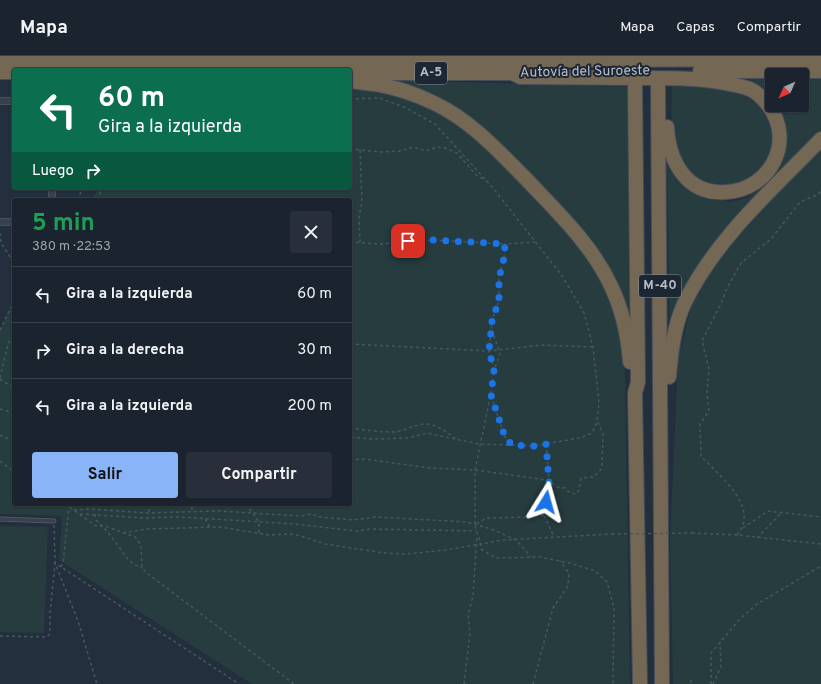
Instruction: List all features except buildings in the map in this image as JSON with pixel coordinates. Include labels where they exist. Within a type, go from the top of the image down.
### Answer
[{"type":"highway","name":"Autovía del Suroeste","points":[[0,62],[821,59]]},
{"type":"highway","name":"Autovía del Suroeste","points":[[352,73],[821,71]]},
{"type":"highway","points":[[0,72],[12,72]]},
{"type":"highway","name":"M-40","points":[[512,73],[520,77],[676,78],[718,80],[749,89],[759,95],[773,112],[778,124],[780,136],[778,148],[776,159],[770,169],[754,184],[735,192],[714,193],[690,182],[676,165],[668,142],[667,119],[658,84],[662,487],[662,684]]},
{"type":"highway","points":[[352,81],[405,91],[435,104],[461,119],[484,137],[568,223],[593,254],[611,286],[621,311],[629,348],[631,382],[635,393]]},
{"type":"highway","name":"M-40","points":[[635,84],[638,382],[635,393],[640,684]]},
{"type":"highway","points":[[662,487],[668,450],[668,382],[672,348],[684,305],[710,258],[739,225],[821,139]]},
{"type":"street","points":[[0,101],[12,101]]},
{"type":"street","points":[[0,222],[12,222]]},
{"type":"lane","points":[[0,519],[54,521]]},
{"type":"path","points":[[352,99],[379,98],[404,107],[435,124],[488,182],[563,276],[584,313],[593,347],[598,386],[597,420],[595,428],[590,434],[580,438],[533,446],[479,444],[427,433],[408,438],[371,439],[352,437]]},
{"type":"path","points":[[352,149],[381,152],[401,151],[413,147],[426,151],[437,147],[445,148],[457,153],[475,174],[488,182]]},
{"type":"path","points":[[360,150],[362,202],[359,217],[360,242]]},
{"type":"path","points":[[743,528],[746,515],[738,496],[701,456],[700,424],[709,411],[707,393],[709,369],[702,341],[721,304],[727,288],[741,263],[771,239],[800,202],[817,195],[821,191]]},
{"type":"path","points":[[0,232],[1,243],[12,260]]},
{"type":"path","points":[[352,242],[379,244],[433,240],[505,244],[537,242]]},
{"type":"path","points":[[494,370],[489,351],[492,328],[499,300],[499,278],[504,258],[505,244]]},
{"type":"path","points":[[0,330],[12,305]]},
{"type":"path","points":[[492,328],[499,349],[475,470],[475,525],[477,534],[482,544],[481,550],[496,558],[531,557],[560,561],[595,571],[607,582],[614,608],[613,684]]},
{"type":"path","points":[[12,337],[8,344],[0,378],[12,387]]},
{"type":"path","points":[[352,344],[489,351],[540,345],[593,347]]},
{"type":"path","points":[[491,395],[505,437],[512,445]]},
{"type":"path","points":[[0,409],[12,412]]},
{"type":"path","points":[[352,460],[364,459],[430,468],[475,470],[549,482],[552,485],[565,488],[570,493],[576,494],[579,490],[581,478],[594,478],[602,468],[603,434],[597,420]]},
{"type":"path","points":[[352,428],[375,432],[395,432],[404,431],[424,424],[434,425],[457,439]]},
{"type":"path","points":[[0,435],[6,438],[12,438]]},
{"type":"path","points":[[546,444],[549,482],[544,515],[554,536]]},
{"type":"path","points":[[0,461],[12,470]]},
{"type":"path","points":[[69,506],[92,524],[103,526],[135,537],[141,545],[142,568]]},
{"type":"path","points":[[61,567],[63,563],[69,506]]},
{"type":"path","points":[[149,513],[150,506]]},
{"type":"path","points":[[192,506],[192,511]]},
{"type":"path","points":[[248,506],[259,522],[259,534]]},
{"type":"path","points":[[74,510],[90,509],[149,513],[192,511],[301,516],[312,514],[320,517],[353,520],[374,517],[467,522],[494,530],[516,540],[531,557]]},
{"type":"path","points":[[737,535],[743,528],[768,512],[782,512],[821,517]]},
{"type":"path","points":[[757,538],[782,512]]},
{"type":"path","points":[[80,514],[296,524],[356,531],[370,529],[476,531]]},
{"type":"path","points":[[95,514],[96,520],[103,526],[133,564],[142,568],[294,684]]},
{"type":"path","points":[[475,525],[486,518],[530,517],[544,515]]},
{"type":"path","points":[[205,519],[210,527]]},
{"type":"path","points":[[0,636],[46,637],[50,634],[50,613],[55,563],[54,521]]},
{"type":"path","points":[[123,533],[147,528],[220,527],[259,534],[290,534],[324,544],[384,553],[407,554],[554,536],[612,534],[692,533],[737,535],[821,544]]},
{"type":"path","points":[[464,684],[470,634],[468,616],[473,596],[475,545],[477,534]]},
{"type":"path","points":[[533,684],[553,608],[568,586],[569,572],[560,561]]},
{"type":"path","points":[[55,563],[239,684]]},
{"type":"path","points":[[55,563],[78,621],[96,684]]},
{"type":"path","points":[[712,684],[711,653],[739,620],[756,604],[821,566]]},
{"type":"path","points":[[712,684],[721,667],[720,642]]},
{"type":"green space","points":[[809,77],[821,77],[821,132],[801,149],[744,210],[670,331],[667,165],[679,181],[702,196],[730,202],[749,197],[781,163],[786,147],[786,133],[779,112],[809,112]]},
{"type":"green space","points":[[750,78],[765,78],[765,92],[750,82]]},
{"type":"green space","points":[[362,79],[628,87],[629,322],[602,256],[582,229],[528,172],[470,118]]},
{"type":"green space","points":[[352,86],[398,94],[436,109],[477,138],[562,224],[594,265],[615,309],[624,355],[625,379],[630,684],[252,684],[59,560],[62,516],[0,514],[0,330],[12,305],[12,506],[352,506],[352,198],[93,198],[97,190],[352,190]]},
{"type":"green space","points":[[672,87],[730,88],[745,92],[761,104],[770,119],[773,136],[771,152],[763,167],[750,179],[734,185],[713,185],[696,181],[688,175],[685,170],[674,138],[672,119]]},
{"type":"green space","points":[[821,149],[821,684],[673,684],[670,540],[678,362],[691,306],[717,260],[803,166]]},
{"type":"green space","points":[[0,526],[48,527],[44,633],[0,632]]},
{"type":"route","points":[[408,241],[433,240],[505,244],[504,258],[499,278],[499,300],[492,321],[489,351],[494,370],[491,395],[505,437],[512,445],[533,446],[546,444],[549,482],[546,502]]}]
